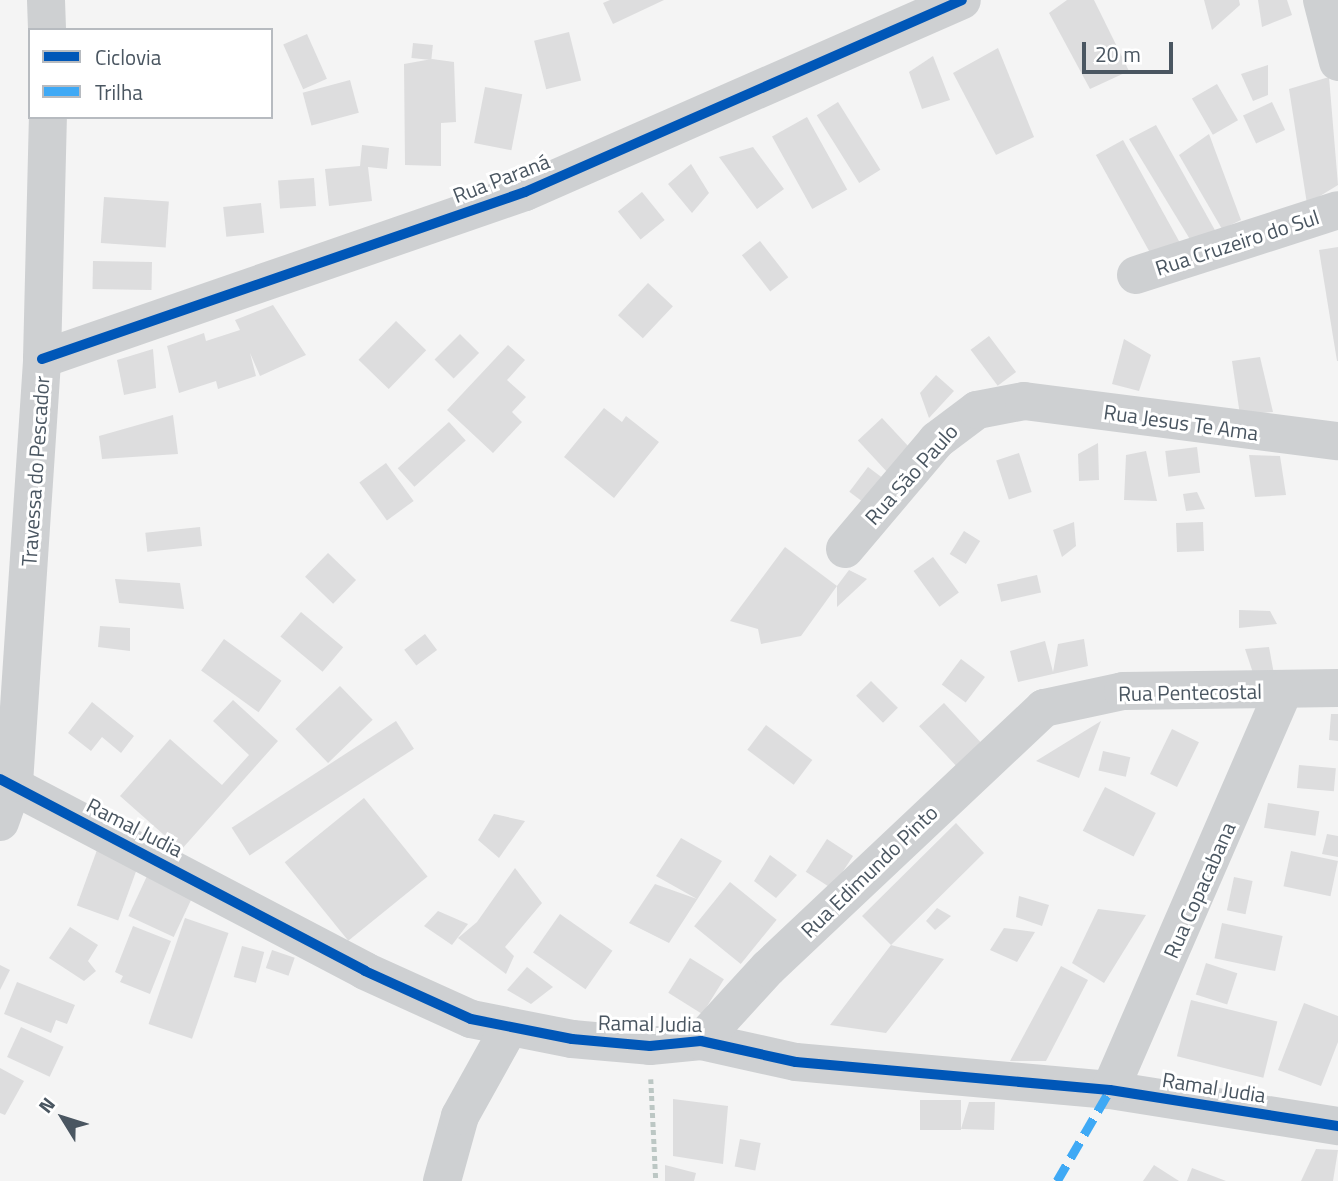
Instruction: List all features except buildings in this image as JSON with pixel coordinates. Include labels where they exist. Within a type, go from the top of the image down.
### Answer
[{"type":"street","points":[[46,0],[47,28]]},
{"type":"street","name":"Rua Paraná","points":[[42,359],[525,192],[962,0]]},
{"type":"street","points":[[1322,0],[1338,62]]},
{"type":"street","name":"Travessa do Pescador","points":[[0,822],[7,781],[42,359],[48,119]]},
{"type":"street","name":"Rua Cruzeiro do Sul","points":[[1136,275],[1338,210]]},
{"type":"street","name":"Rua Jesus Te Ama","points":[[1024,401],[1338,441]]},
{"type":"street","name":"Rua São Paulo","points":[[845,549],[956,422],[977,410],[1024,401]]},
{"type":"street","name":"Rua Pentecostal","points":[[1044,708],[1123,691],[1338,688]]},
{"type":"street","name":"Rua Copacabana","points":[[1110,1090],[1284,690]]},
{"type":"street","name":"Rua Edimundo Pinto","points":[[701,1041],[768,968],[1044,708]]},
{"type":"street","name":"Ramal Judia","points":[[7,781],[365,971],[471,1019],[509,1028],[650,1046],[701,1041],[796,1062],[1110,1090],[1338,1126]]},
{"type":"street","points":[[442,1181],[460,1116],[509,1028]]},
{"type":"path","points":[[650,1046],[656,1181]]},
{"type":"marked path","points":[[1057,1181],[1110,1090]]},
{"type":"cycle path","points":[[42,359],[525,192],[962,0]]},
{"type":"cycle path","points":[[0,779],[365,971],[471,1019],[572,1039],[650,1046],[701,1041],[796,1062],[1110,1090],[1338,1126]]}]
